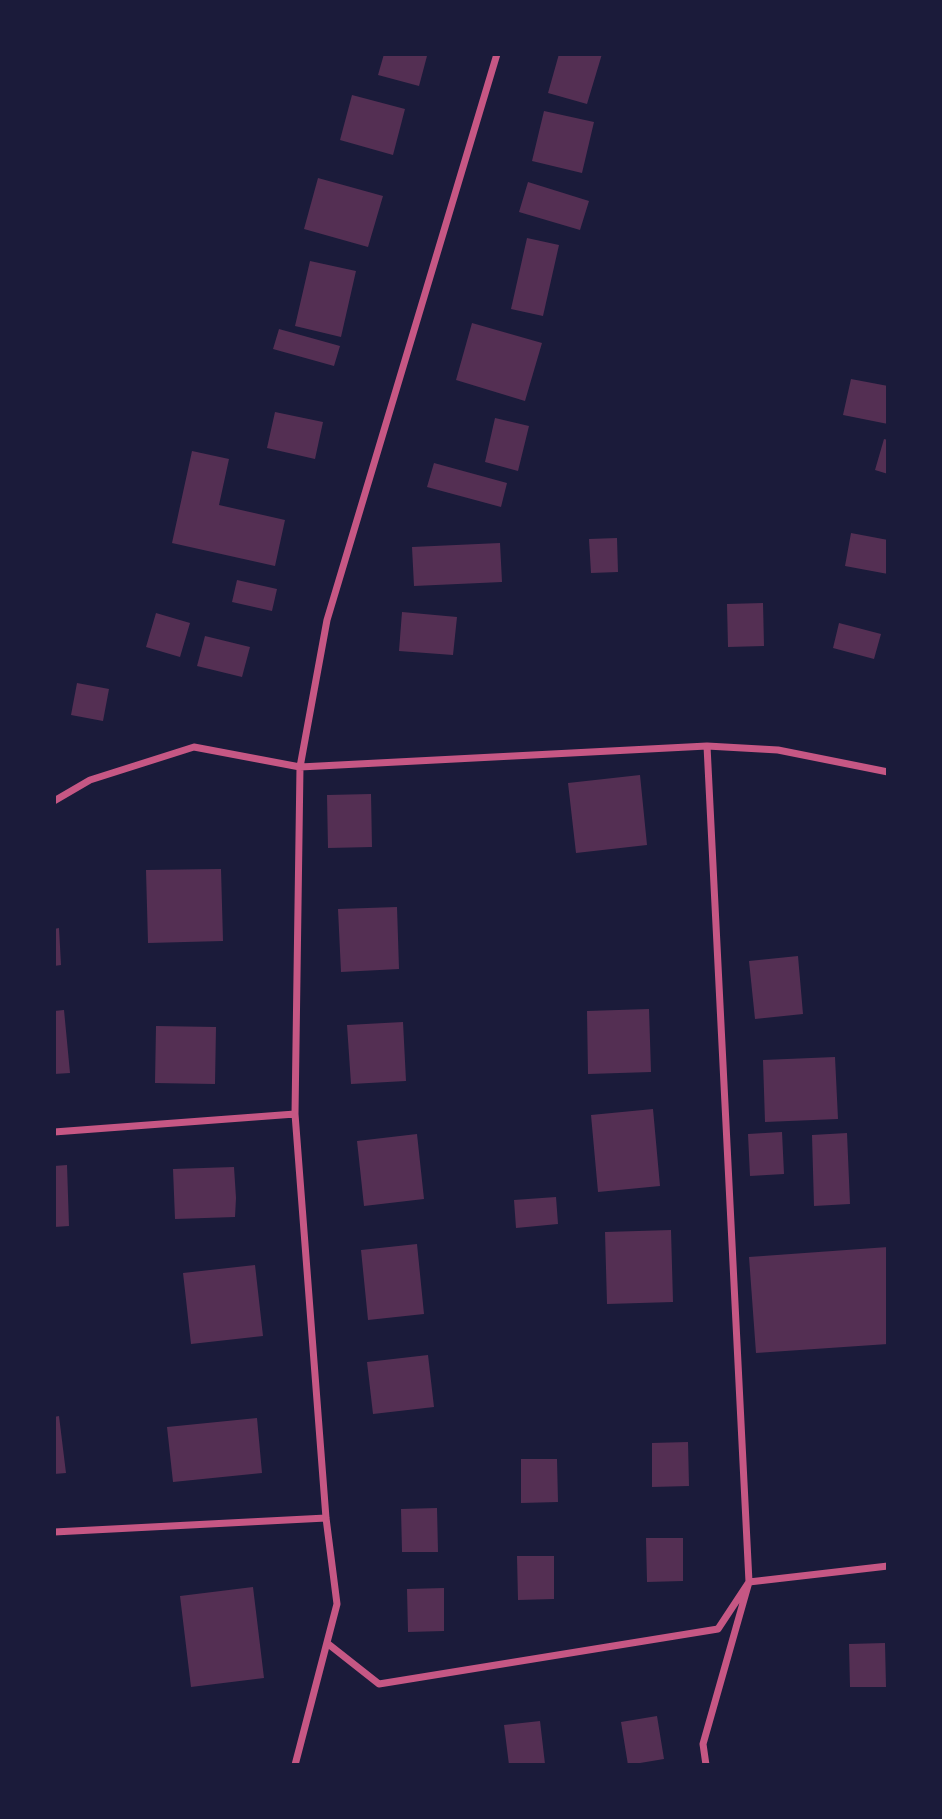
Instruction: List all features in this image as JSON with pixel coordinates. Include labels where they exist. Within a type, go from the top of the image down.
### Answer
[{"type":"street","points":[[295,1765],[337,1604],[326,1518],[295,1114],[299,767],[327,620],[497,54]]},
{"type":"street","points":[[706,1765],[703,1744],[749,1582],[707,746]]},
{"type":"street","points":[[54,801],[90,780],[194,747],[299,767],[707,746],[778,750],[888,772]]},
{"type":"street","points":[[54,1132],[295,1114]]},
{"type":"street","points":[[54,1532],[326,1518]]},
{"type":"street","points":[[749,1582],[888,1566]]},
{"type":"street","points":[[327,1643],[379,1684],[718,1629],[749,1582]]},
{"type":"building","points":[[384,54],[427,56],[419,86],[378,75]]},
{"type":"building","points":[[559,54],[602,54],[587,104],[548,93]]},
{"type":"building","points":[[352,95],[405,109],[393,155],[340,140]]},
{"type":"building","points":[[544,111],[594,122],[582,173],[532,161]]},
{"type":"building","points":[[318,178],[383,196],[368,247],[304,229]]},
{"type":"building","points":[[528,182],[589,201],[580,230],[519,212]]},
{"type":"building","points":[[527,238],[559,245],[543,316],[511,309]]},
{"type":"building","points":[[310,261],[356,271],[341,337],[295,326]]},
{"type":"building","points":[[472,323],[542,343],[525,401],[456,380]]},
{"type":"building","points":[[279,329],[340,346],[334,366],[273,349]]},
{"type":"building","points":[[851,379],[888,386],[888,424],[843,415]]},
{"type":"building","points":[[275,412],[323,422],[315,459],[267,448]]},
{"type":"building","points":[[495,418],[529,426],[518,471],[485,462]]},
{"type":"building","points":[[884,439],[888,440],[888,474],[875,470]]},
{"type":"building","points":[[192,451],[229,459],[219,505],[285,520],[275,566],[172,543]]},
{"type":"building","points":[[434,463],[507,483],[501,507],[427,487]]},
{"type":"building","points":[[851,533],[888,540],[888,574],[845,566]]},
{"type":"building","points":[[617,538],[618,572],[591,573],[589,539]]},
{"type":"building","points":[[500,543],[502,582],[414,586],[412,547]]},
{"type":"building","points":[[237,580],[277,589],[272,611],[232,602]]},
{"type":"building","points":[[763,603],[764,646],[728,647],[727,604]]},
{"type":"building","points":[[402,612],[457,617],[453,655],[399,651]]},
{"type":"building","points":[[156,613],[190,623],[180,657],[146,647]]},
{"type":"building","points":[[839,623],[881,634],[874,659],[833,648]]},
{"type":"building","points":[[205,636],[250,647],[242,677],[197,666]]},
{"type":"building","points":[[77,683],[109,689],[103,721],[71,715]]},
{"type":"building","points":[[640,775],[647,845],[576,853],[568,783]]},
{"type":"building","points":[[371,794],[372,847],[328,848],[327,795]]},
{"type":"building","points":[[221,869],[223,941],[148,943],[146,870]]},
{"type":"building","points":[[397,907],[399,969],[341,972],[338,909]]},
{"type":"building","points":[[59,928],[61,965],[54,966],[54,929]]},
{"type":"building","points":[[798,956],[803,1014],[755,1019],[749,961]]},
{"type":"building","points":[[649,1009],[651,1072],[588,1074],[587,1011]]},
{"type":"building","points":[[64,1010],[70,1073],[54,1074],[54,1011]]},
{"type":"building","points":[[403,1022],[406,1081],[351,1084],[347,1025]]},
{"type":"building","points":[[156,1026],[216,1027],[215,1084],[155,1083]]},
{"type":"building","points":[[835,1057],[838,1119],[765,1122],[763,1060]]},
{"type":"building","points":[[653,1109],[660,1186],[598,1192],[591,1115]]},
{"type":"building","points":[[782,1132],[784,1174],[750,1176],[748,1134]]},
{"type":"building","points":[[847,1133],[850,1204],[814,1206],[812,1135]]},
{"type":"building","points":[[417,1134],[424,1199],[364,1206],[357,1141]]},
{"type":"building","points":[[67,1165],[69,1226],[54,1227],[54,1166]]},
{"type":"building","points":[[234,1167],[235,1217],[175,1219],[173,1169]]},
{"type":"building","points":[[556,1197],[558,1224],[516,1228],[514,1200]]},
{"type":"building","points":[[671,1230],[673,1302],[607,1304],[605,1232]]},
{"type":"building","points":[[417,1244],[424,1314],[368,1320],[361,1250]]},
{"type":"building","points":[[888,1247],[888,1344],[756,1353],[749,1257]]},
{"type":"building","points":[[255,1265],[263,1336],[191,1344],[183,1273]]},
{"type":"building","points":[[428,1355],[434,1407],[373,1414],[367,1362]]},
{"type":"building","points":[[59,1416],[66,1473],[54,1474],[54,1417]]},
{"type":"building","points":[[257,1418],[262,1473],[173,1482],[167,1427]]},
{"type":"building","points":[[688,1442],[689,1486],[652,1487],[652,1443]]},
{"type":"building","points":[[521,1459],[557,1459],[558,1502],[521,1503]]},
{"type":"building","points":[[437,1508],[438,1552],[402,1552],[401,1509]]},
{"type":"building","points":[[646,1538],[683,1538],[683,1581],[647,1582]]},
{"type":"building","points":[[517,1556],[554,1556],[554,1599],[518,1600]]},
{"type":"building","points":[[253,1587],[264,1678],[191,1687],[180,1596]]},
{"type":"building","points":[[444,1588],[444,1631],[408,1632],[407,1589]]},
{"type":"building","points":[[885,1643],[886,1687],[850,1687],[849,1644]]},
{"type":"building","points":[[657,1716],[664,1759],[628,1765],[621,1722]]},
{"type":"building","points":[[540,1721],[545,1764],[509,1765],[504,1725]]}]
